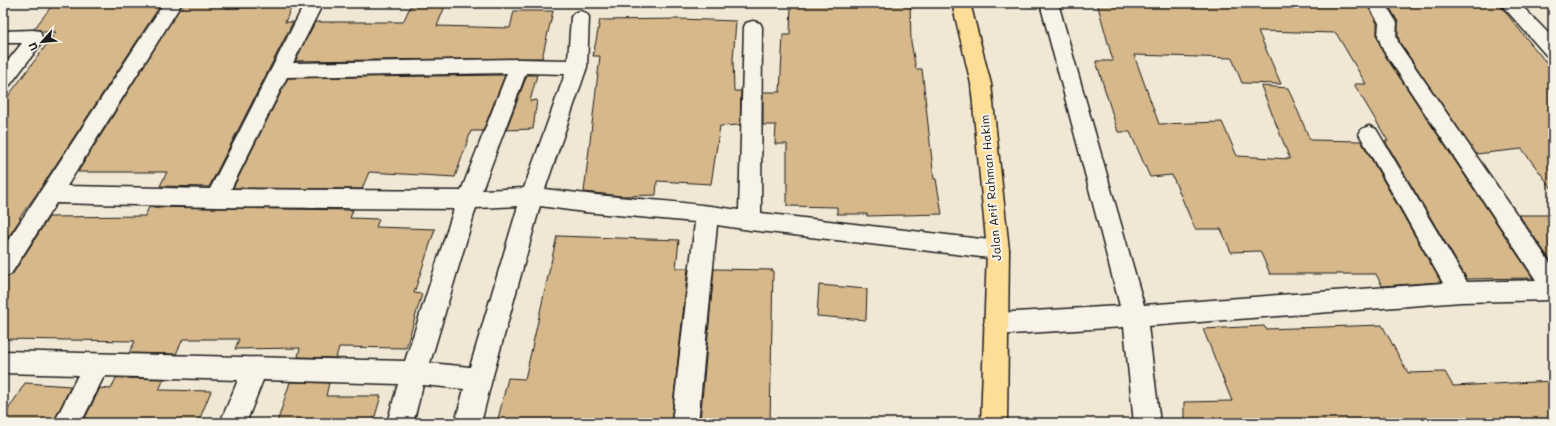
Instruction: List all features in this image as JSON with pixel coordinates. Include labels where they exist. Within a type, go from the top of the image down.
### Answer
[{"type":"main road","name":"Jalan Arif Rahman Hakim","points":[[961,3],[981,84],[998,250],[994,423]]},
{"type":"street","points":[[3,267],[173,3]]},
{"type":"street","points":[[216,198],[314,3]]},
{"type":"street","points":[[1050,3],[1135,316],[1147,423]]},
{"type":"street","points":[[1376,3],[1388,23],[1387,36],[1390,44],[1553,286]]},
{"type":"street","points":[[1509,3],[1553,50]]},
{"type":"street","points":[[468,423],[479,379],[532,196],[577,67],[580,17]]},
{"type":"street","points":[[750,221],[753,27]]},
{"type":"street","points":[[3,37],[33,36],[34,42],[3,80]]},
{"type":"street","points":[[280,70],[519,66],[577,67]]},
{"type":"street","points":[[400,423],[468,200],[519,66]]},
{"type":"street","points":[[1369,134],[1394,180],[1461,292]]},
{"type":"street","points":[[51,194],[216,198],[468,200],[532,196],[584,203],[707,214],[750,221],[998,250]]},
{"type":"street","points":[[685,423],[707,214]]},
{"type":"street","points":[[996,324],[1135,316],[1461,292],[1553,290]]},
{"type":"street","points":[[3,362],[414,373],[479,379]]},
{"type":"street","points":[[67,423],[97,365]]},
{"type":"street","points":[[232,423],[255,369]]},
{"type":"building","points":[[54,3],[162,3],[36,195],[19,218],[21,218],[3,245],[3,103],[56,32],[42,32],[34,29]]},
{"type":"building","points":[[183,3],[229,3],[226,8],[292,6],[285,22],[293,22],[209,187],[160,186],[167,172],[78,172]]},
{"type":"building","points":[[791,3],[910,3],[911,42],[916,69],[922,69],[934,179],[936,179],[942,214],[867,216],[867,214],[837,214],[837,207],[787,206],[787,144],[775,144],[776,125],[763,125],[763,92],[780,92],[783,35],[790,35]]},
{"type":"building","points":[[1097,3],[1366,3],[1377,23],[1377,36],[1382,51],[1533,278],[1467,279],[1385,141],[1388,141],[1354,84],[1366,84],[1336,33],[1258,31],[1281,84],[1242,83],[1232,58],[1134,55],[1159,124],[1222,122],[1237,156],[1290,159],[1261,86],[1288,88],[1310,140],[1361,141],[1441,282],[1382,286],[1376,274],[1270,274],[1260,251],[1231,252],[1221,229],[1195,229],[1172,175],[1150,177],[1130,132],[1118,132],[1096,61],[1113,61]]},
{"type":"building","points":[[1387,3],[1498,3],[1553,71],[1553,190],[1522,149],[1476,154],[1400,43],[1398,36],[1398,22]]},
{"type":"building","points":[[411,5],[445,6],[437,26],[510,28],[514,11],[553,11],[542,58],[295,61],[315,22],[403,22]]},
{"type":"building","points":[[679,19],[736,21],[733,60],[734,91],[741,91],[740,125],[720,126],[711,184],[657,181],[656,195],[622,196],[584,192],[600,56],[593,56],[600,20]]},
{"type":"building","points":[[505,75],[483,131],[471,131],[455,177],[369,172],[362,189],[233,188],[288,78]]},
{"type":"building","points":[[527,75],[537,75],[530,101],[537,100],[533,129],[506,130]]},
{"type":"building","points":[[149,207],[353,210],[350,218],[379,219],[376,227],[435,229],[414,293],[422,294],[406,348],[339,347],[336,358],[298,357],[300,348],[235,349],[239,339],[183,339],[176,354],[129,353],[135,341],[3,339],[3,278],[12,275],[49,217],[145,216]]},
{"type":"building","points":[[1519,215],[1553,215],[1553,264]]},
{"type":"building","points":[[557,236],[679,240],[676,268],[688,268],[671,423],[497,423],[508,378],[525,379]]},
{"type":"building","points":[[714,269],[773,270],[770,423],[700,422]]},
{"type":"building","points":[[819,285],[867,289],[866,320],[817,316]]},
{"type":"building","points":[[1382,325],[1408,373],[1445,372],[1453,386],[1553,381],[1553,423],[1184,423],[1184,402],[1232,401],[1203,329],[1264,326],[1266,329]]},
{"type":"building","points":[[116,378],[164,379],[159,390],[211,391],[198,423],[149,423],[150,421],[84,420],[100,388],[111,389]]},
{"type":"building","points":[[290,382],[329,383],[326,396],[381,396],[373,423],[277,423]]},
{"type":"building","points":[[25,383],[71,386],[53,423],[3,423],[3,418]]}]
